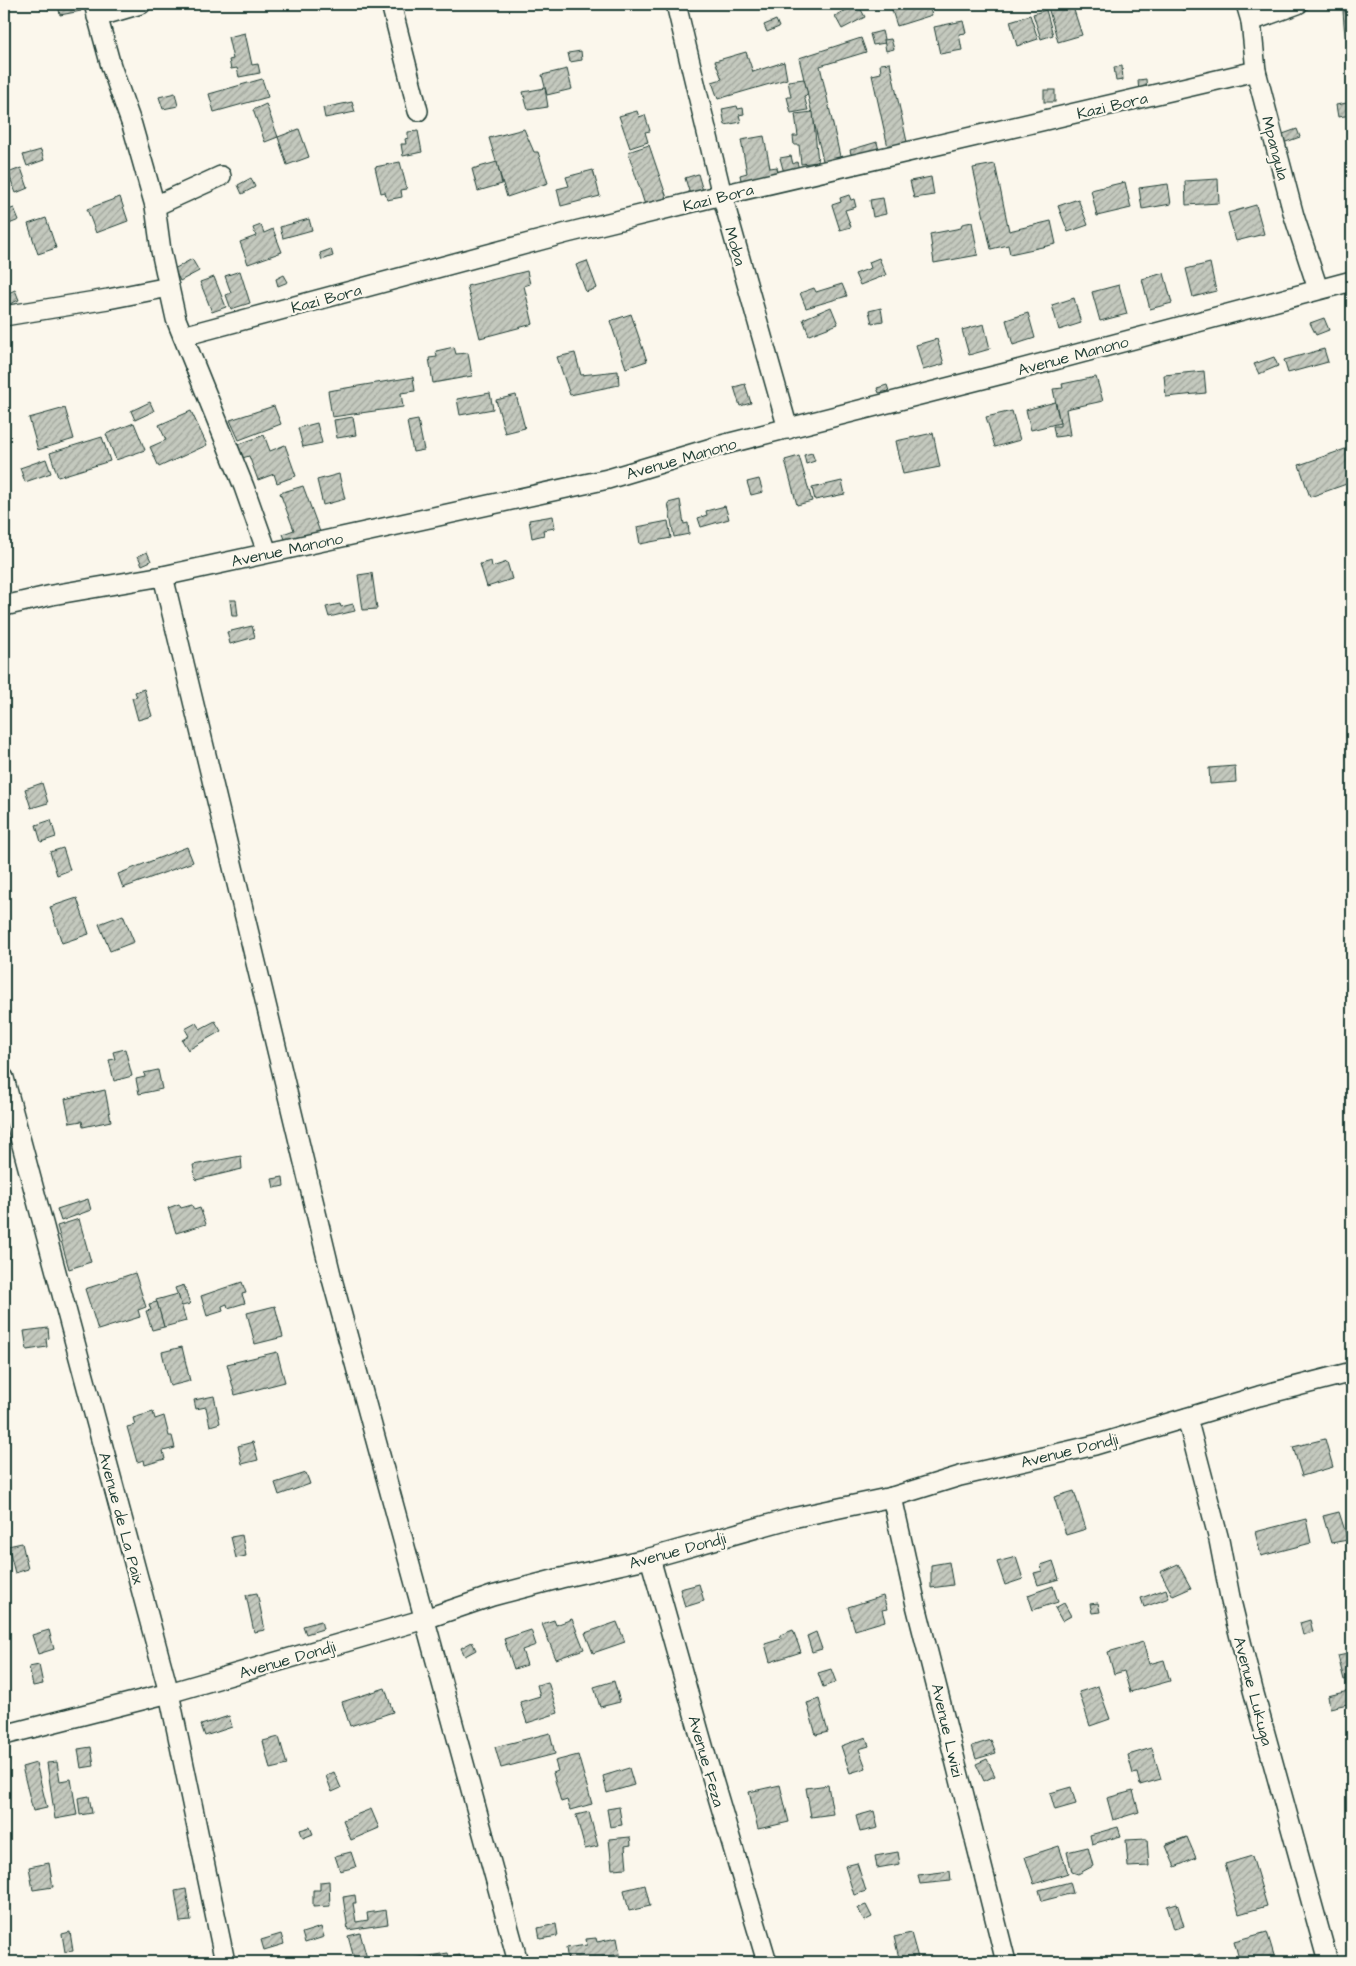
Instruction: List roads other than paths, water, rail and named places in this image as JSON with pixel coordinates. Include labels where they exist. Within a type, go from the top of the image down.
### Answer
[{"type":"street","points":[[141,4],[96,10],[111,66],[156,206],[161,251],[176,319],[244,487],[268,552]]},
{"type":"street","points":[[391,4],[418,111]]},
{"type":"street","name":"Moba","points":[[676,4],[722,195],[788,429]]},
{"type":"street","points":[[1249,13],[1298,4]]},
{"type":"street","name":"Mpangula","points":[[1249,13],[1256,71],[1294,216],[1318,289]]},
{"type":"street","name":"Kazi Bora","points":[[183,336],[567,233],[722,195],[1256,71]]},
{"type":"street","points":[[156,206],[221,176]]},
{"type":"street","name":"Avenue Manono","points":[[4,606],[164,576],[608,478],[718,446],[1352,281]]},
{"type":"street","points":[[4,316],[169,287]]},
{"type":"street","points":[[164,576],[332,1279],[518,1962]]},
{"type":"street","name":"Avenue de La Paix","points":[[4,1078],[169,1694],[225,1962]]},
{"type":"street","name":"Avenue Dondji","points":[[4,1735],[169,1694],[425,1619],[492,1596],[560,1578],[650,1558],[792,1518],[892,1497],[960,1476],[1095,1445],[1259,1396],[1352,1372]]},
{"type":"street","name":"Avenue Lukuga","points":[[1186,1418],[1219,1540],[1230,1597],[1253,1690],[1328,1962]]},
{"type":"street","name":"Avenue Lwizi","points":[[892,1497],[916,1605],[1006,1962]]},
{"type":"street","name":"Avenue Feza","points":[[650,1558],[767,1962]]}]
